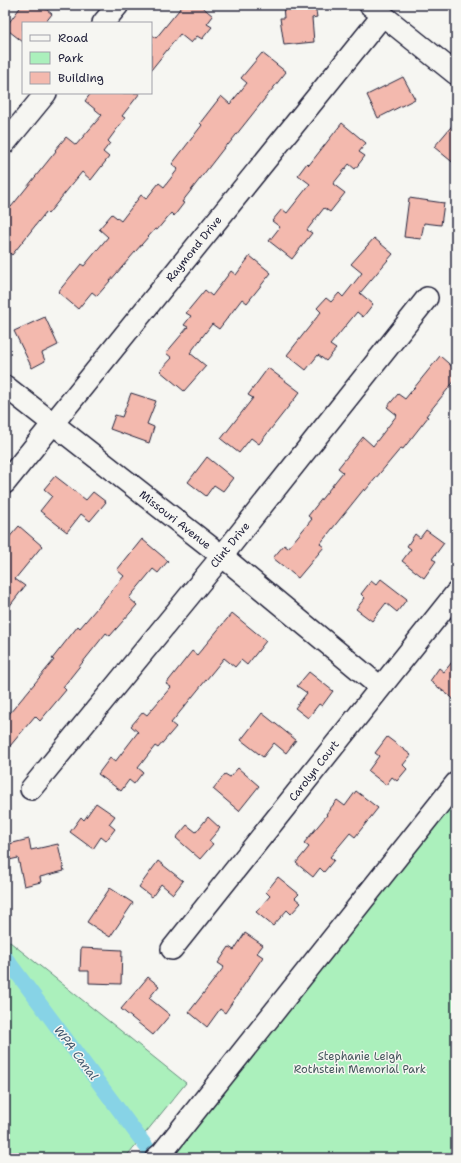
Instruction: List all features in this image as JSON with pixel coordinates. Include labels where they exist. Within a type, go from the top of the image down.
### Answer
[{"type":"street","points":[[104,22],[118,5]]},
{"type":"street","points":[[376,10],[456,74]]},
{"type":"street","name":"Raymond Drive","points":[[5,483],[376,10]]},
{"type":"street","points":[[5,143],[45,94]]},
{"type":"street","name":"Clint Drive","points":[[30,789],[222,556],[427,298]]},
{"type":"street","name":"Missouri Avenue","points":[[5,386],[222,556],[380,687]]},
{"type":"street","name":"Carolyn Court","points":[[172,949],[456,593]]},
{"type":"street","points":[[156,1158],[162,1154],[456,783]]},
{"type":"green space","name":"Stephanie Leigh Rothstein Memorial Park","points":[[456,791],[456,1158],[159,1158]]},
{"type":"green space","points":[[5,938],[186,1083],[125,1158],[5,1158]]},
{"type":"building","points":[[22,5],[41,5],[52,14],[46,22],[22,22],[22,41],[5,28]]},
{"type":"building","points":[[183,5],[200,5],[213,16],[207,24],[212,27],[202,39],[197,36],[191,43],[180,34],[152,69],[152,35],[156,38]]},
{"type":"building","points":[[283,5],[315,5],[317,17],[312,18],[314,42],[284,45],[280,18],[284,18]]},
{"type":"building","points":[[262,53],[286,72],[228,145],[227,144],[182,202],[184,203],[174,216],[171,213],[157,230],[155,229],[97,296],[92,292],[78,309],[58,292],[81,264],[84,266],[108,237],[99,229],[112,214],[121,221],[141,195],[146,199],[159,183],[164,187],[178,169],[172,164],[202,125],[200,123],[221,96],[230,104],[247,83],[241,78]]},
{"type":"building","points":[[403,77],[415,99],[378,118],[367,95]]},
{"type":"building","points":[[90,94],[139,94],[122,116],[125,118],[108,141],[110,143],[103,152],[109,157],[91,180],[82,172],[48,214],[46,212],[12,255],[5,249],[5,212],[10,206],[11,207],[66,137],[76,145],[102,115],[85,101]]},
{"type":"building","points":[[456,121],[456,165],[434,147]]},
{"type":"building","points":[[342,123],[366,143],[359,152],[365,156],[355,169],[349,164],[333,184],[345,193],[330,212],[324,208],[307,230],[312,233],[292,259],[269,241],[280,227],[272,221],[282,209],[287,213],[310,184],[298,175],[307,163],[309,165]]},
{"type":"building","points":[[409,198],[444,203],[441,225],[424,223],[421,239],[404,237]]},
{"type":"building","points":[[374,238],[393,254],[360,293],[373,304],[363,317],[357,312],[330,345],[336,349],[326,361],[318,355],[306,370],[287,355],[321,312],[317,308],[326,298],[331,302],[339,293],[343,297],[362,273],[351,264]]},
{"type":"building","points":[[250,256],[271,273],[247,303],[242,299],[219,329],[212,324],[190,353],[206,366],[184,391],[160,371],[172,358],[166,353],[188,327],[184,325],[191,316],[186,313],[205,290],[212,296],[231,271],[236,275]]},
{"type":"building","points":[[45,317],[58,345],[42,353],[45,361],[32,368],[14,331]]},
{"type":"building","points":[[440,356],[456,370],[456,379],[426,416],[428,417],[403,449],[401,448],[365,491],[364,489],[320,544],[324,547],[298,578],[273,558],[284,545],[288,548],[312,519],[308,516],[343,472],[338,468],[363,437],[373,446],[397,415],[387,407],[398,394],[405,399]]},
{"type":"building","points":[[268,368],[300,392],[259,444],[251,438],[239,453],[221,439],[253,398],[248,395]]},
{"type":"building","points":[[131,393],[156,401],[147,424],[154,427],[149,443],[110,429],[115,415],[122,417]]},
{"type":"building","points":[[207,457],[233,478],[223,491],[214,485],[206,496],[188,482]]},
{"type":"building","points":[[55,476],[86,500],[93,492],[106,502],[90,521],[81,514],[67,532],[40,511],[52,496],[44,489]]},
{"type":"building","points":[[19,526],[42,546],[15,579],[25,586],[5,612],[5,550],[10,544],[6,541]]},
{"type":"building","points":[[426,530],[444,543],[432,559],[436,561],[424,578],[402,561],[411,549],[407,546],[415,534],[420,538]]},
{"type":"building","points":[[142,539],[168,561],[158,573],[153,569],[129,598],[137,605],[110,636],[106,633],[63,687],[66,690],[40,721],[35,716],[5,752],[5,719],[54,660],[52,659],[78,626],[80,628],[124,576],[117,570]]},
{"type":"building","points":[[381,579],[407,599],[397,612],[386,603],[372,621],[356,609],[365,598],[361,594],[371,581],[376,585]]},
{"type":"building","points":[[232,613],[266,641],[247,665],[241,660],[235,667],[224,658],[171,723],[176,727],[158,748],[155,746],[138,768],[143,772],[134,784],[129,780],[121,791],[98,774],[110,758],[115,762],[138,732],[131,726],[143,712],[147,715],[171,687],[166,684],[192,651],[197,655]]},
{"type":"building","points":[[456,657],[456,701],[430,681],[439,668],[444,672]]},
{"type":"building","points":[[309,672],[333,691],[322,706],[319,704],[308,718],[295,708],[307,693],[297,686]]},
{"type":"building","points":[[262,713],[296,740],[286,753],[274,743],[263,757],[241,740]]},
{"type":"building","points":[[387,737],[411,755],[403,765],[407,769],[397,781],[392,777],[386,785],[368,771],[379,756],[375,753]]},
{"type":"building","points":[[238,768],[259,786],[239,811],[213,789],[225,774],[230,777]]},
{"type":"building","points":[[356,791],[378,808],[355,837],[350,833],[330,857],[334,860],[324,872],[320,868],[313,877],[296,863],[309,847],[304,843],[337,800],[345,806]]},
{"type":"building","points":[[96,803],[115,816],[109,824],[115,829],[106,841],[101,837],[93,849],[70,832],[81,817],[84,820]]},
{"type":"building","points":[[208,817],[220,828],[209,841],[213,844],[200,859],[176,838],[187,825],[196,832]]},
{"type":"building","points":[[29,839],[31,850],[58,844],[64,871],[40,877],[41,882],[24,886],[18,858],[5,861],[5,845]]},
{"type":"building","points":[[158,861],[183,881],[173,894],[161,884],[152,897],[139,887]]},
{"type":"building","points":[[278,877],[299,894],[295,898],[301,903],[291,914],[287,910],[273,926],[256,912],[270,896],[266,892]]},
{"type":"building","points":[[110,888],[133,903],[110,937],[87,922]]},
{"type":"building","points":[[245,933],[263,945],[257,953],[263,957],[225,1013],[220,1009],[207,1027],[189,1012],[224,967],[218,963],[229,947],[234,950]]},
{"type":"building","points":[[81,948],[122,950],[121,984],[89,983],[89,971],[80,971]]},
{"type":"building","points":[[148,977],[159,986],[149,998],[170,1015],[153,1035],[121,1009]]},
{"type":"waterway","name":"WPA Canal","points":[[5,957],[148,1149]]}]
